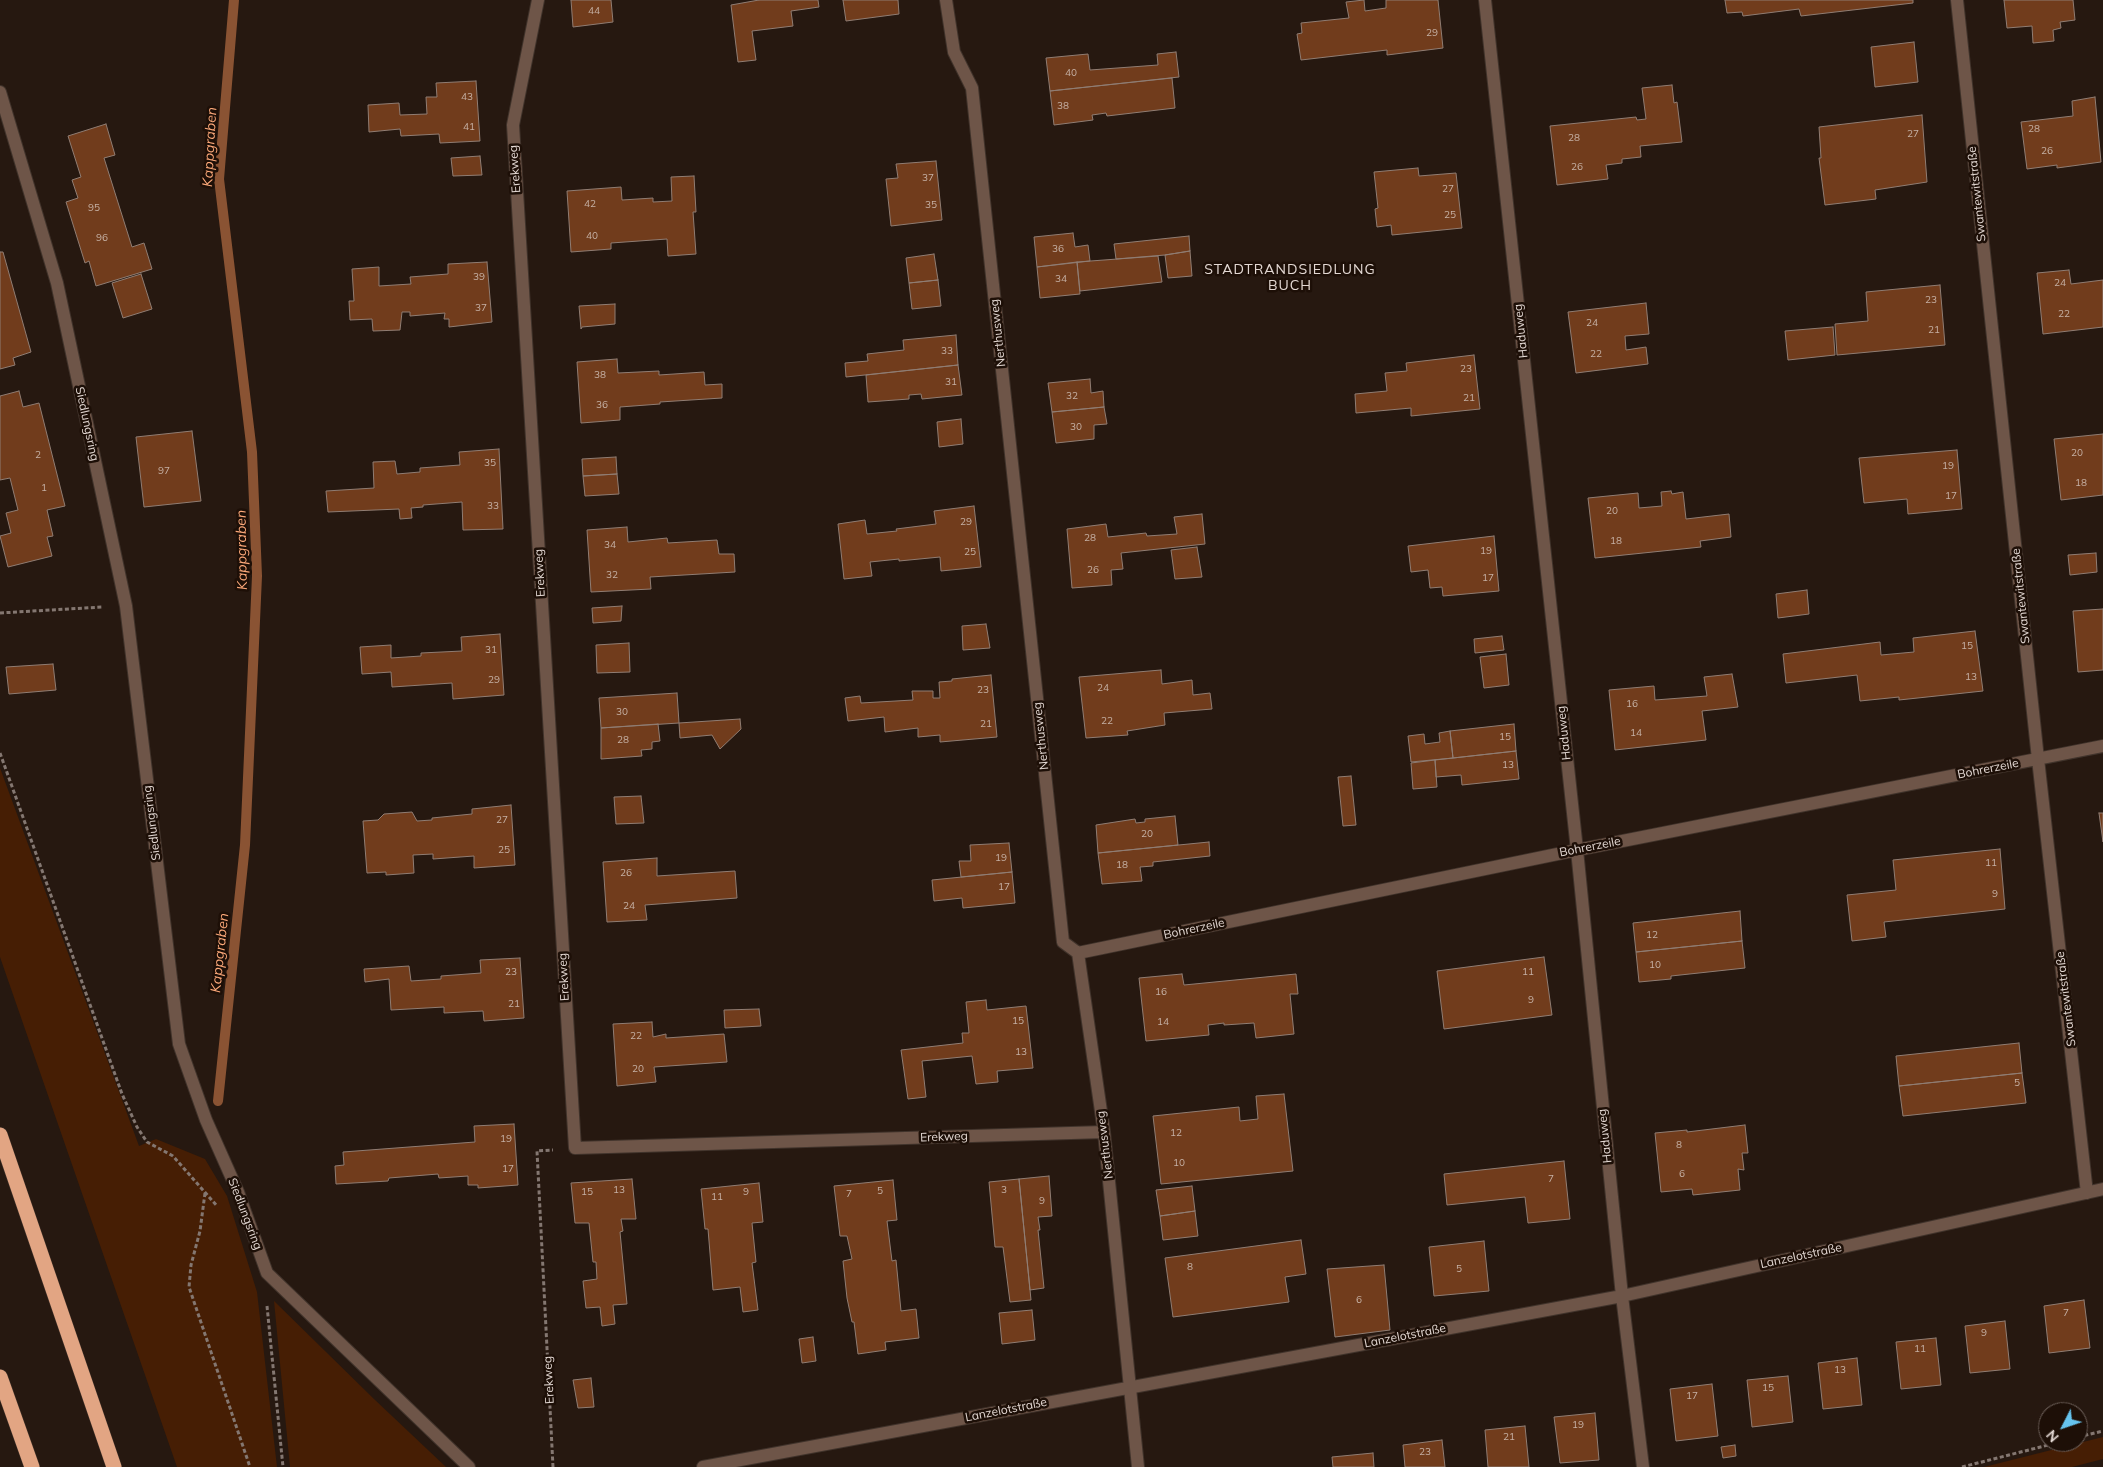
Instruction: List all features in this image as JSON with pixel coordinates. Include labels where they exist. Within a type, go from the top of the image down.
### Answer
[{"type":"highway","points":[[0,1135],[114,1467]]},
{"type":"highway","points":[[0,1378],[32,1467]]},
{"type":"street","name":"Erekweg","points":[[538,0],[512,126],[575,1148],[1104,1132]]},
{"type":"street","name":"Nerthusweg","points":[[946,0],[954,52],[972,88],[1063,942],[1078,953],[1104,1132],[1138,1467]]},
{"type":"street","name":"Haduweg","points":[[1485,0],[1577,850],[1622,1296],[1643,1467]]},
{"type":"street","name":"Swantewitstraße","points":[[1957,0],[2038,759],[2087,1193]]},
{"type":"street","name":"Siedlungsring","points":[[0,92],[57,283],[126,606],[179,1044],[206,1120],[238,1192],[267,1273],[469,1467]]},
{"type":"street","name":"Bohrerzeile","points":[[1078,953],[1577,850],[2103,746]]},
{"type":"street","name":"Lanzelotstraße","points":[[703,1467],[1622,1296],[2103,1189]]},
{"type":"path","points":[[0,613],[126,606]]},
{"type":"path","points":[[0,754],[122,1094],[137,1126],[147,1142],[173,1156],[219,1208]]},
{"type":"path","name":"Erekweg","points":[[553,1467],[538,1151],[575,1148]]},
{"type":"path","points":[[205,1193],[200,1231],[191,1265],[189,1287],[250,1467]]},
{"type":"path","points":[[267,1273],[266,1297],[283,1467]]},
{"type":"path","points":[[2088,1435],[2103,1431]]},
{"type":"path","points":[[1962,1467],[2038,1448]]},
{"type":"shaded area","points":[[0,768],[139,1146],[156,1139],[205,1159],[227,1196],[257,1292],[277,1467],[177,1467],[0,957]]},
{"type":"shaded area","points":[[274,1301],[374,1399],[446,1467],[290,1467]]},
{"type":"shaded area","points":[[2103,1437],[2103,1459],[2072,1467],[1984,1467],[2044,1452],[2088,1452],[2088,1441]]},
{"type":"building","points":[[571,0],[611,0],[613,22],[573,27]]},
{"type":"building","points":[[759,0],[818,0],[819,7],[791,11],[793,26],[752,31],[756,60],[738,62],[731,5]]},
{"type":"building","points":[[843,0],[898,0],[899,14],[846,21]]},
{"type":"building","points":[[1364,0],[1365,11],[1386,8],[1386,0],[1438,0],[1443,48],[1387,55],[1387,50],[1301,60],[1297,34],[1302,33],[1301,23],[1349,18],[1346,2]]},
{"type":"building","points":[[1725,0],[1913,0],[1913,3],[1801,16],[1799,9],[1743,16],[1742,12],[1727,13]]},
{"type":"building","points":[[2004,0],[2073,0],[2075,20],[2060,22],[2061,28],[2053,30],[2054,41],[2033,43],[2032,26],[2007,28]]},
{"type":"building","points":[[1914,42],[1918,82],[1875,87],[1871,47]]},
{"type":"building","points":[[1176,52],[1179,77],[1050,91],[1046,58],[1088,54],[1090,70],[1158,65],[1157,54]]},
{"type":"building","points":[[1172,78],[1175,108],[1107,116],[1106,113],[1092,115],[1093,120],[1054,125],[1050,91]]},
{"type":"building","points":[[476,81],[480,141],[440,143],[439,134],[401,136],[400,129],[369,132],[368,105],[399,103],[400,115],[427,114],[426,97],[437,97],[436,83]]},
{"type":"building","points":[[1672,85],[1674,103],[1677,102],[1682,142],[1640,146],[1641,157],[1622,159],[1622,163],[1606,165],[1608,179],[1557,185],[1550,126],[1636,117],[1637,120],[1646,119],[1642,88]]},
{"type":"building","points":[[2095,97],[2101,162],[2057,168],[2057,165],[2027,169],[2021,122],[2073,116],[2072,101]]},
{"type":"building","points":[[1922,115],[1927,182],[1875,190],[1876,199],[1825,205],[1819,158],[1821,158],[1819,127]]},
{"type":"building","points":[[106,124],[115,155],[104,158],[132,247],[144,243],[152,269],[96,286],[89,261],[85,263],[66,202],[78,198],[72,180],[81,177],[68,136]]},
{"type":"building","points":[[480,156],[482,175],[453,176],[451,158]]},
{"type":"building","points":[[936,161],[942,220],[891,226],[886,179],[898,178],[896,164]]},
{"type":"building","points":[[1418,168],[1419,176],[1456,173],[1462,228],[1392,235],[1391,225],[1377,227],[1375,209],[1378,208],[1374,172]]},
{"type":"building","points":[[694,176],[696,212],[693,212],[696,254],[668,256],[667,239],[611,243],[611,249],[571,252],[567,191],[621,187],[622,200],[653,198],[653,202],[672,201],[671,177]]},
{"type":"building","points":[[1073,233],[1075,247],[1088,245],[1090,261],[1037,267],[1034,237]]},
{"type":"building","points":[[1189,236],[1190,251],[1116,259],[1114,244]]},
{"type":"building","points":[[1190,251],[1192,276],[1168,278],[1165,255]]},
{"type":"building","points":[[0,252],[3,252],[31,352],[13,358],[15,365],[0,369]]},
{"type":"building","points":[[934,254],[938,280],[909,283],[906,258]]},
{"type":"building","points":[[1158,256],[1162,282],[1080,291],[1077,262]]},
{"type":"building","points":[[487,262],[492,322],[449,327],[449,319],[444,319],[445,313],[410,316],[410,312],[402,312],[400,330],[373,331],[372,319],[350,320],[349,301],[354,301],[352,269],[379,267],[379,286],[411,284],[410,277],[448,274],[448,264]]},
{"type":"building","points":[[1077,262],[1080,294],[1040,298],[1037,267]]},
{"type":"building","points":[[2069,270],[2071,284],[2103,280],[2103,327],[2043,334],[2037,273]]},
{"type":"building","points":[[141,274],[152,309],[123,318],[112,283]]},
{"type":"building","points":[[938,280],[941,306],[912,309],[909,283]]},
{"type":"building","points":[[1940,285],[1945,345],[1837,355],[1835,324],[1868,321],[1866,292]]},
{"type":"building","points":[[1646,303],[1649,334],[1625,336],[1626,350],[1646,347],[1648,364],[1576,373],[1568,312]]},
{"type":"building","points":[[615,304],[615,324],[582,327],[581,329],[579,306]]},
{"type":"building","points":[[1833,327],[1835,355],[1788,360],[1785,331]]},
{"type":"building","points":[[956,335],[958,365],[846,377],[845,363],[868,361],[867,354],[904,350],[903,340]]},
{"type":"building","points":[[1474,355],[1480,409],[1411,416],[1411,408],[1356,413],[1355,394],[1387,391],[1385,373],[1407,371],[1406,363]]},
{"type":"building","points":[[617,359],[618,373],[659,371],[659,375],[704,372],[705,385],[722,384],[722,398],[620,407],[620,420],[581,423],[577,362]]},
{"type":"building","points":[[958,365],[962,395],[922,399],[921,394],[909,395],[909,399],[868,402],[866,375]]},
{"type":"building","points":[[1090,379],[1091,393],[1103,391],[1104,407],[1052,412],[1048,383]]},
{"type":"building","points":[[19,391],[23,407],[39,403],[65,506],[47,510],[53,536],[47,537],[52,556],[8,567],[0,536],[11,533],[6,513],[18,510],[10,478],[0,480],[0,396]]},
{"type":"building","points":[[1104,407],[1107,424],[1094,425],[1094,439],[1056,443],[1052,412]]},
{"type":"building","points":[[961,419],[963,444],[939,447],[937,422]]},
{"type":"building","points":[[192,431],[201,501],[144,507],[136,437]]},
{"type":"building","points":[[2103,434],[2103,495],[2061,500],[2054,439]]},
{"type":"building","points":[[499,449],[503,529],[463,530],[462,502],[423,505],[423,507],[411,508],[412,518],[400,519],[399,509],[328,512],[326,491],[374,488],[373,462],[395,461],[397,474],[420,472],[420,468],[460,465],[459,452]]},
{"type":"building","points":[[1957,450],[1962,509],[1908,514],[1907,499],[1864,503],[1859,458]]},
{"type":"building","points":[[616,457],[617,474],[583,476],[582,459]]},
{"type":"building","points":[[617,474],[619,494],[585,496],[583,476]]},
{"type":"building","points":[[1671,491],[1672,494],[1683,492],[1686,519],[1729,514],[1731,537],[1700,541],[1701,547],[1595,558],[1588,498],[1638,493],[1639,508],[1662,506],[1661,492]]},
{"type":"building","points":[[974,506],[981,567],[941,571],[940,557],[899,561],[899,559],[870,562],[872,576],[844,579],[838,524],[865,520],[867,534],[897,531],[896,529],[936,524],[934,511]]},
{"type":"building","points":[[1202,514],[1205,544],[1121,553],[1123,569],[1111,570],[1112,585],[1072,588],[1067,529],[1106,524],[1108,537],[1146,533],[1147,536],[1177,534],[1174,517]]},
{"type":"building","points":[[627,527],[628,542],[667,538],[668,543],[717,540],[719,554],[734,554],[735,572],[650,577],[651,589],[591,592],[587,530]]},
{"type":"building","points":[[1494,536],[1499,591],[1443,596],[1442,587],[1430,588],[1428,570],[1411,572],[1408,546]]},
{"type":"building","points":[[1197,547],[1202,577],[1175,579],[1171,550]]},
{"type":"building","points":[[2096,553],[2097,572],[2070,575],[2068,555]]},
{"type":"building","points":[[1807,590],[1809,614],[1778,618],[1776,594]]},
{"type":"building","points":[[622,606],[621,621],[593,623],[592,608]]},
{"type":"building","points":[[2103,609],[2103,670],[2078,672],[2073,611]]},
{"type":"building","points":[[986,624],[990,648],[963,650],[962,626]]},
{"type":"building","points":[[1975,631],[1983,691],[1899,700],[1899,697],[1860,701],[1857,675],[1786,683],[1783,654],[1880,642],[1881,655],[1914,652],[1913,638]]},
{"type":"building","points":[[500,634],[504,695],[453,699],[452,683],[392,687],[391,672],[362,674],[360,647],[391,645],[391,658],[421,656],[421,653],[462,651],[461,637]]},
{"type":"building","points":[[1502,636],[1504,650],[1475,653],[1474,639]]},
{"type":"building","points":[[629,643],[630,672],[597,673],[596,645]]},
{"type":"building","points":[[1506,654],[1509,685],[1484,688],[1480,657]]},
{"type":"building","points":[[53,664],[56,690],[9,694],[6,667]]},
{"type":"building","points":[[1161,670],[1162,684],[1192,680],[1193,695],[1210,693],[1212,709],[1164,713],[1165,725],[1127,731],[1128,735],[1086,738],[1079,677]]},
{"type":"building","points":[[1732,674],[1738,707],[1702,711],[1706,740],[1615,750],[1609,690],[1654,686],[1655,700],[1707,696],[1704,677]]},
{"type":"building","points":[[991,675],[997,737],[940,742],[940,735],[918,737],[918,728],[885,732],[884,717],[848,721],[845,698],[860,696],[861,703],[913,700],[912,691],[933,691],[933,698],[940,698],[939,682]]},
{"type":"building","points":[[677,693],[679,723],[601,728],[599,698]]},
{"type":"building","points":[[740,719],[741,729],[720,749],[712,735],[680,738],[679,723]]},
{"type":"building","points":[[658,724],[660,741],[652,742],[652,749],[641,750],[642,756],[601,759],[601,728]]},
{"type":"building","points":[[1514,724],[1516,751],[1453,758],[1450,731]]},
{"type":"building","points":[[1450,731],[1453,758],[1411,762],[1408,736],[1424,734],[1425,744],[1440,742],[1439,733]]},
{"type":"building","points":[[1516,751],[1519,779],[1462,785],[1461,775],[1436,777],[1435,760]]},
{"type":"building","points":[[1435,760],[1437,787],[1413,789],[1411,763]]},
{"type":"building","points":[[1351,776],[1356,825],[1343,826],[1338,777]]},
{"type":"building","points":[[641,796],[644,823],[616,824],[614,797]]},
{"type":"building","points":[[511,805],[515,865],[474,868],[474,856],[433,859],[433,854],[413,855],[414,873],[386,875],[386,872],[367,873],[363,821],[378,820],[384,814],[412,812],[417,821],[432,820],[432,818],[472,814],[472,809]]},
{"type":"building","points":[[2099,813],[2103,813],[2103,842]]},
{"type":"building","points":[[1175,816],[1178,845],[1098,853],[1096,825],[1135,819],[1136,823],[1145,822],[1145,819]]},
{"type":"building","points":[[1209,842],[1210,856],[1153,862],[1153,866],[1140,867],[1142,881],[1102,884],[1098,853]]},
{"type":"building","points":[[1009,843],[1012,872],[961,877],[959,861],[971,861],[970,845]]},
{"type":"building","points":[[2000,849],[2005,909],[1884,922],[1886,937],[1852,941],[1847,895],[1896,890],[1893,860]]},
{"type":"building","points":[[657,858],[657,876],[735,871],[737,898],[645,905],[647,920],[607,922],[603,862]]},
{"type":"building","points":[[1012,872],[1015,903],[963,908],[962,898],[934,901],[932,880]]},
{"type":"building","points":[[1740,911],[1742,941],[1636,952],[1633,923]]},
{"type":"building","points":[[1742,941],[1745,968],[1671,976],[1671,979],[1639,982],[1636,952]]},
{"type":"building","points":[[1544,957],[1552,1015],[1444,1029],[1437,971]]},
{"type":"building","points":[[520,958],[524,1018],[484,1021],[483,1011],[444,1013],[444,1007],[391,1010],[389,979],[365,982],[364,969],[409,966],[411,981],[441,979],[441,976],[481,973],[480,960]]},
{"type":"building","points":[[1182,974],[1184,985],[1296,974],[1298,994],[1290,994],[1294,1034],[1256,1038],[1254,1023],[1224,1025],[1224,1023],[1208,1025],[1209,1035],[1146,1041],[1139,978]]},
{"type":"building","points":[[986,1000],[987,1010],[1026,1006],[1033,1068],[997,1071],[998,1082],[976,1084],[972,1056],[922,1061],[926,1097],[908,1099],[901,1050],[963,1043],[962,1033],[969,1033],[966,1002]]},
{"type":"building","points":[[759,1009],[761,1026],[725,1028],[724,1010]]},
{"type":"building","points":[[652,1022],[653,1037],[666,1034],[666,1038],[724,1034],[727,1062],[654,1067],[656,1082],[617,1086],[613,1024]]},
{"type":"building","points":[[2019,1043],[2022,1073],[1899,1086],[1896,1056]]},
{"type":"building","points":[[2022,1073],[2026,1103],[1903,1116],[1899,1086]]},
{"type":"building","points":[[1284,1094],[1293,1171],[1161,1184],[1153,1116],[1239,1107],[1240,1121],[1258,1119],[1256,1096]]},
{"type":"building","points":[[514,1124],[518,1185],[478,1188],[478,1185],[468,1185],[468,1176],[439,1178],[438,1174],[389,1178],[388,1181],[336,1184],[335,1166],[344,1165],[343,1152],[475,1142],[474,1126]]},
{"type":"building","points":[[1745,1125],[1748,1153],[1742,1153],[1744,1170],[1738,1169],[1740,1190],[1693,1195],[1692,1189],[1661,1192],[1655,1133],[1687,1130],[1687,1132]]},
{"type":"building","points":[[1564,1161],[1570,1219],[1528,1223],[1525,1197],[1447,1205],[1444,1174]]},
{"type":"building","points":[[1049,1176],[1052,1216],[1038,1217],[1044,1288],[1030,1290],[1019,1179]]},
{"type":"building","points":[[632,1179],[636,1219],[621,1219],[623,1231],[620,1232],[627,1304],[613,1305],[615,1324],[602,1326],[600,1307],[586,1308],[583,1281],[597,1279],[596,1262],[593,1262],[589,1223],[575,1223],[571,1183]]},
{"type":"building","points":[[1019,1179],[1031,1300],[1010,1302],[1003,1247],[995,1247],[989,1182]]},
{"type":"building","points":[[893,1180],[897,1220],[887,1221],[892,1261],[896,1260],[901,1311],[916,1309],[919,1338],[885,1342],[886,1350],[858,1354],[854,1322],[852,1322],[847,1298],[843,1261],[852,1259],[847,1236],[840,1236],[834,1186]]},
{"type":"building","points":[[759,1183],[763,1222],[752,1223],[756,1262],[752,1263],[758,1310],[743,1312],[740,1287],[713,1290],[708,1229],[705,1229],[701,1189]]},
{"type":"building","points":[[1192,1186],[1195,1211],[1160,1216],[1156,1190]]},
{"type":"building","points":[[1195,1211],[1198,1236],[1163,1240],[1160,1216]]},
{"type":"building","points":[[1301,1240],[1306,1274],[1285,1277],[1289,1302],[1173,1317],[1165,1258]]},
{"type":"building","points":[[1484,1241],[1489,1291],[1434,1296],[1429,1247]]},
{"type":"building","points":[[1384,1265],[1390,1330],[1335,1337],[1327,1269]]},
{"type":"building","points":[[2084,1300],[2090,1348],[2049,1353],[2044,1306]]},
{"type":"building","points":[[1032,1310],[1035,1340],[1002,1344],[999,1313]]},
{"type":"building","points":[[2005,1321],[2010,1369],[1970,1373],[1965,1326]]},
{"type":"building","points":[[813,1337],[816,1361],[802,1363],[799,1339]]},
{"type":"building","points":[[1936,1338],[1941,1385],[1901,1389],[1896,1342]]},
{"type":"building","points":[[1857,1358],[1862,1405],[1823,1409],[1818,1363]]},
{"type":"building","points":[[1788,1376],[1793,1422],[1752,1427],[1747,1380]]},
{"type":"building","points":[[591,1378],[594,1407],[578,1408],[573,1380]]},
{"type":"building","points":[[1712,1384],[1718,1436],[1676,1441],[1670,1389]]},
{"type":"building","points":[[1595,1413],[1599,1460],[1560,1463],[1554,1417]]},
{"type":"building","points":[[1525,1426],[1529,1467],[1488,1467],[1485,1430]]},
{"type":"building","points":[[1442,1440],[1445,1467],[1405,1467],[1403,1445]]},
{"type":"building","points":[[1735,1445],[1736,1456],[1723,1458],[1721,1447]]},
{"type":"building","points":[[1373,1453],[1374,1467],[1333,1467],[1332,1457]]},
{"type":"waterway","name":"Kappgraben","points":[[218,1101],[245,845],[257,576],[252,452],[219,179],[234,0]]},
{"type":"district","name":"STADTRANDSIEDLUNG BUCH","points":[[1290,278]]}]
